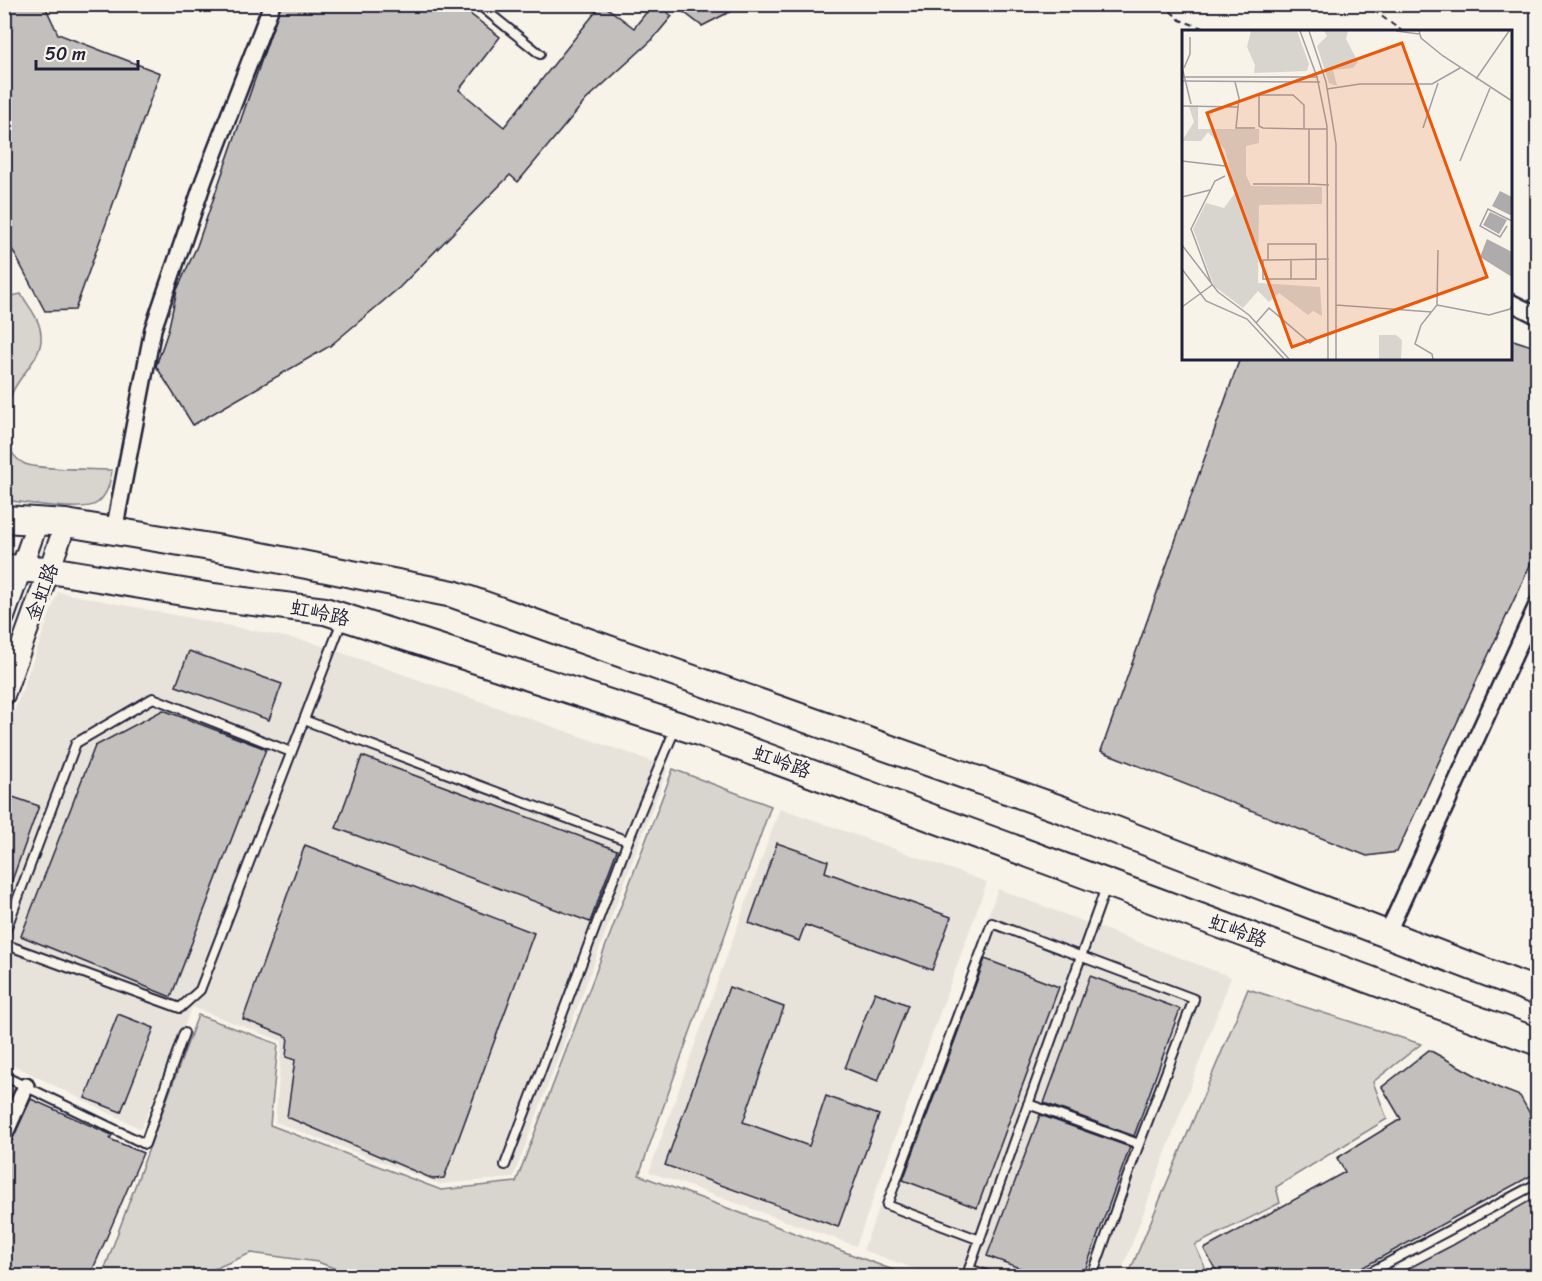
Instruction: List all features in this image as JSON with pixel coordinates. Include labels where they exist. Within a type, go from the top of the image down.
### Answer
[{"type":"main road","points":[[4,519],[66,523],[246,553],[453,594],[1063,810],[1538,992]]},
{"type":"main road","name":"虹岭路","points":[[13,568],[50,570],[213,597],[325,610],[677,724],[1538,1042]]},
{"type":"street","points":[[114,531],[153,329],[204,180],[272,4]]},
{"type":"street","points":[[1512,303],[1538,316]]},
{"type":"street","name":"金虹路","points":[[4,616],[13,568],[38,521]]},
{"type":"street","name":"金虹路","points":[[4,695],[66,523]]},
{"type":"street","points":[[1387,934],[1538,603]]},
{"type":"street","points":[[4,1136],[26,1086]]},
{"type":"lane","points":[[478,4],[540,54]]},
{"type":"lane","points":[[4,944],[180,1008],[200,990],[343,616]]},
{"type":"lane","points":[[4,935],[76,743],[153,698],[291,752]]},
{"type":"lane","points":[[304,720],[628,842]]},
{"type":"lane","points":[[505,1165],[628,842],[677,724]]},
{"type":"lane","points":[[989,1276],[969,1269],[1108,883]]},
{"type":"lane","points":[[980,1239],[887,1205],[992,923],[1194,999],[1092,1276]]},
{"type":"lane","points":[[4,1076],[145,1144],[184,1033]]},
{"type":"lane","points":[[1028,1104],[1139,1144]]},
{"type":"lane","points":[[1363,1276],[1538,1183]]},
{"type":"path","points":[[1162,4],[1180,20],[1208,30]]},
{"type":"path","points":[[1365,4],[1400,30]]},
{"type":"shaded area","points":[[21,294],[39,324],[41,343],[35,357],[13,391],[5,421],[5,297]]},
{"type":"shaded area","points":[[5,421],[7,441],[11,451],[25,464],[53,468],[112,470],[106,492],[97,503],[80,507],[5,500]]},
{"type":"shaded area","points":[[58,592],[311,642],[668,767],[513,1178],[440,1184],[275,1122],[282,1041],[192,1007],[141,1129],[5,1061],[4,739]]},
{"type":"shaded area","points":[[673,769],[771,806],[639,1175],[909,1276],[354,1276],[318,1262],[251,1253],[198,1276],[102,1276],[198,1015],[278,1044],[270,1125],[441,1190],[516,1182]]},
{"type":"shaded area","points":[[780,808],[987,882],[856,1246],[649,1172]]},
{"type":"shaded area","points":[[998,889],[1231,977],[1120,1276],[934,1276],[863,1250]]},
{"type":"shaded area","points":[[1248,989],[1421,1044],[1373,1082],[1387,1119],[1276,1187],[1280,1203],[1195,1245],[1209,1276],[1128,1276]]},
{"type":"building","points":[[4,4],[44,4],[58,34],[160,73],[75,310],[45,311],[4,234]]},
{"type":"building","points":[[281,4],[457,4],[500,37],[459,90],[504,127],[602,4],[634,28],[653,4],[657,4],[672,16],[652,40],[586,100],[518,182],[510,175],[400,287],[330,346],[193,425],[156,366],[168,331],[177,290],[197,246]]},
{"type":"building","points":[[673,4],[745,4],[702,26]]},
{"type":"building","points":[[1512,340],[1538,348],[1538,548],[1397,852],[1367,856],[1101,751],[1239,360],[1512,360]]},
{"type":"building","points":[[189,651],[282,684],[269,720],[176,686]]},
{"type":"building","points":[[163,710],[266,749],[171,997],[21,936],[95,746]]},
{"type":"building","points":[[362,756],[617,850],[590,922],[336,828]]},
{"type":"building","points":[[10,796],[39,806],[6,897],[4,811]]},
{"type":"building","points":[[777,843],[828,861],[825,872],[951,917],[932,970],[805,925],[799,941],[749,923]]},
{"type":"building","points":[[305,845],[534,933],[444,1178],[433,1179],[287,1117],[295,1060],[286,1057],[288,1037],[243,1019]]},
{"type":"building","points":[[985,959],[1059,987],[977,1208],[903,1180]]},
{"type":"building","points":[[1090,976],[1180,1009],[1134,1136],[1044,1103]]},
{"type":"building","points":[[729,987],[784,1007],[743,1122],[809,1146],[826,1096],[879,1115],[838,1227],[665,1165]]},
{"type":"building","points":[[875,992],[908,1005],[878,1081],[845,1068]]},
{"type":"building","points":[[118,1014],[154,1028],[121,1112],[85,1098]]},
{"type":"building","points":[[1429,1050],[1499,1088],[1520,1096],[1538,1128],[1538,1172],[1347,1276],[1219,1276],[1204,1249],[1345,1172],[1337,1158],[1401,1119],[1382,1087]]},
{"type":"building","points":[[31,1099],[112,1135],[110,1139],[143,1153],[90,1276],[4,1276],[4,1157]]},
{"type":"building","points":[[1040,1115],[1130,1147],[1083,1276],[1041,1276],[987,1256]]},
{"type":"building","points":[[1538,1196],[1538,1276],[1394,1276],[1453,1245]]}]
